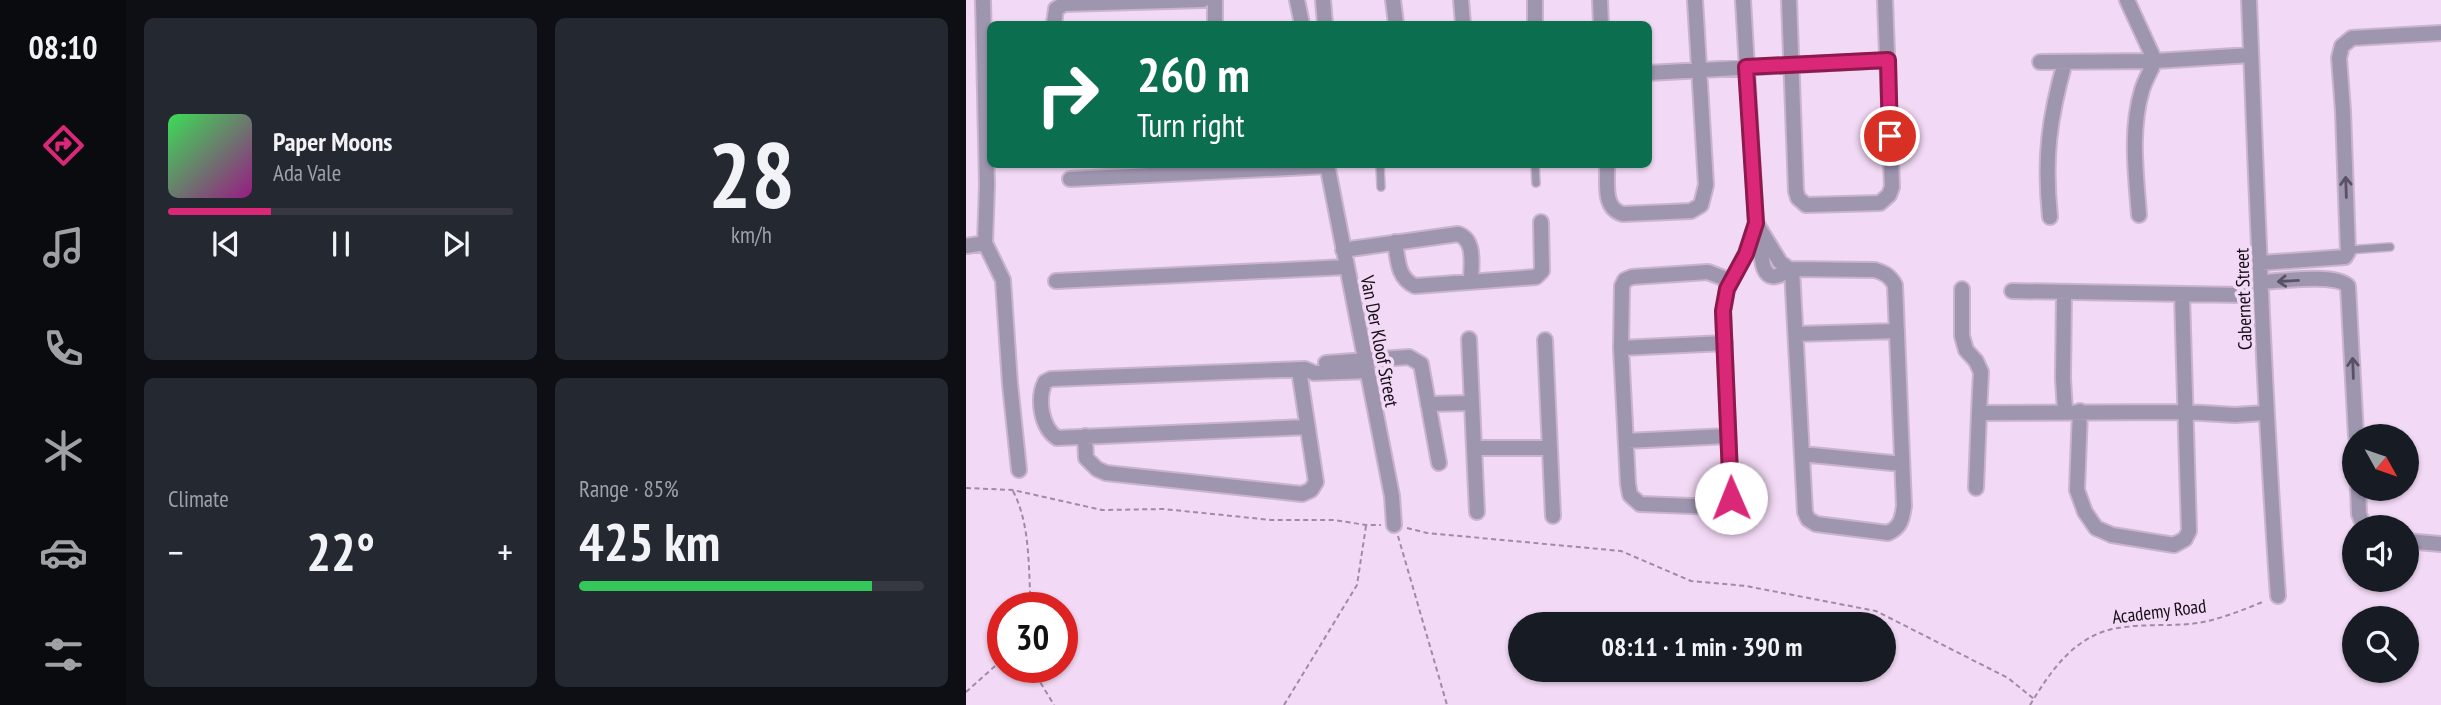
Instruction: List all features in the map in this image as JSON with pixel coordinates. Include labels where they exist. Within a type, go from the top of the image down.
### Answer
[{"type":"street","points":[[983,0],[987,185],[985,243],[1003,280],[1019,470]]},
{"type":"street","points":[[1054,21],[1056,9],[1064,4],[1203,0]]},
{"type":"street","points":[[1215,0],[1215,21]]},
{"type":"street","points":[[1297,0],[1301,21]]},
{"type":"street","points":[[1323,0],[1325,21]]},
{"type":"street","points":[[1393,0],[1396,21]]},
{"type":"street","points":[[1461,0],[1463,21]]},
{"type":"street","points":[[1535,0],[1535,21]]},
{"type":"street","points":[[1600,0],[1601,21]]},
{"type":"street","points":[[1607,168],[1609,204],[1616,212],[1691,211],[1701,205],[1706,185],[1695,0]]},
{"type":"street","points":[[1743,0],[1758,227],[1780,262],[1791,270],[1875,270],[1892,278],[1895,285],[1904,506],[1901,522],[1895,530],[1888,533],[1815,524],[1808,519],[1805,512],[1791,270]]},
{"type":"street","points":[[1789,0],[1798,198],[1806,205],[1880,202],[1889,195],[1892,187],[1885,0]]},
{"type":"street","points":[[2127,0],[2155,61],[2142,89],[2136,116],[2139,215]]},
{"type":"street","name":"Cabernet Street","points":[[2249,0],[2265,413],[2278,596]]},
{"type":"street","points":[[2261,263],[2345,257],[2348,250],[2340,51],[2347,40],[2352,37],[2441,33]]},
{"type":"street","points":[[2040,62],[2155,61],[2251,55]]},
{"type":"street","points":[[1652,73],[1888,60]]},
{"type":"street","points":[[2050,217],[2047,146],[2053,105],[2065,62]]},
{"type":"street","points":[[1070,179],[1154,170],[1223,168]]},
{"type":"street","name":"Van Der Kloof Street","points":[[1328,168],[1392,496],[1394,525]]},
{"type":"street","points":[[1395,242],[1401,274],[1407,282],[1415,286],[1536,277],[1540,275],[1541,222]]},
{"type":"street","points":[[1731,281],[1708,272],[1632,277],[1625,280],[1622,286],[1621,348],[1628,484],[1633,501],[1649,506],[1717,507],[1728,503],[1731,498],[1723,311],[1731,281],[1758,227]]},
{"type":"street","points":[[1343,250],[1458,234],[1466,237],[1470,244],[1471,281]]},
{"type":"street","points":[[966,246],[985,243]]},
{"type":"street","points":[[1056,281],[1346,267]]},
{"type":"street","points":[[2262,282],[2313,279],[2342,281],[2348,286],[2355,424]]},
{"type":"street","points":[[1962,289],[1962,336],[1966,350],[1976,361],[1980,372],[1976,488]]},
{"type":"street","points":[[2012,291],[2242,295]]},
{"type":"street","points":[[2064,293],[2065,411]]},
{"type":"street","points":[[2080,411],[2077,482],[2080,500],[2096,528],[2112,536],[2174,545],[2185,540],[2189,531],[2182,295]]},
{"type":"street","points":[[1796,334],[1897,331]]},
{"type":"street","points":[[1469,339],[1477,512]]},
{"type":"street","points":[[1545,340],[1553,516]]},
{"type":"street","points":[[1621,348],[1725,343]]},
{"type":"street","points":[[1307,427],[1057,438],[1051,434],[1043,417],[1042,388],[1045,382],[1051,379],[1302,370],[1313,365],[1366,366],[1409,357],[1421,364],[1439,463]]},
{"type":"street","points":[[1085,436],[1086,458],[1097,469],[1106,473],[1302,495],[1311,490],[1316,482],[1307,427],[1302,370]]},
{"type":"street","points":[[1427,404],[1472,402]]},
{"type":"street","points":[[1979,413],[2265,413]]},
{"type":"street","points":[[1626,441],[1728,436]]},
{"type":"street","points":[[1474,448],[1550,448]]},
{"type":"street","points":[[1801,454],[1902,464]]},
{"type":"street","points":[[2419,542],[2441,544]]},
{"type":"lane","points":[[1380,168],[1381,187]]},
{"type":"lane","points":[[1535,168],[1536,183]]},
{"type":"lane","points":[[2348,250],[2390,247]]},
{"type":"path","points":[[966,488],[1013,490],[1102,510],[1164,509],[1271,520],[1334,520],[1366,525],[1394,525],[1427,533],[1621,551],[1691,581],[1746,586],[1875,611],[2008,678],[2034,699]]},
{"type":"path","points":[[1013,490],[1021,505],[1026,527],[1030,592]]},
{"type":"path","points":[[1284,705],[1357,585],[1366,525]]},
{"type":"path","points":[[1394,525],[1447,705]]},
{"type":"path","name":"Academy Road","points":[[2030,705],[2051,671],[2091,636],[2117,628],[2197,623],[2278,596]]},
{"type":"path","points":[[966,692],[987,673]]},
{"type":"path","points":[[1041,683],[1054,705]]},
{"type":"route","points":[[1731,498],[1723,311],[1727,289],[1746,254],[1756,223],[1746,67],[1888,60],[1890,136]]}]
